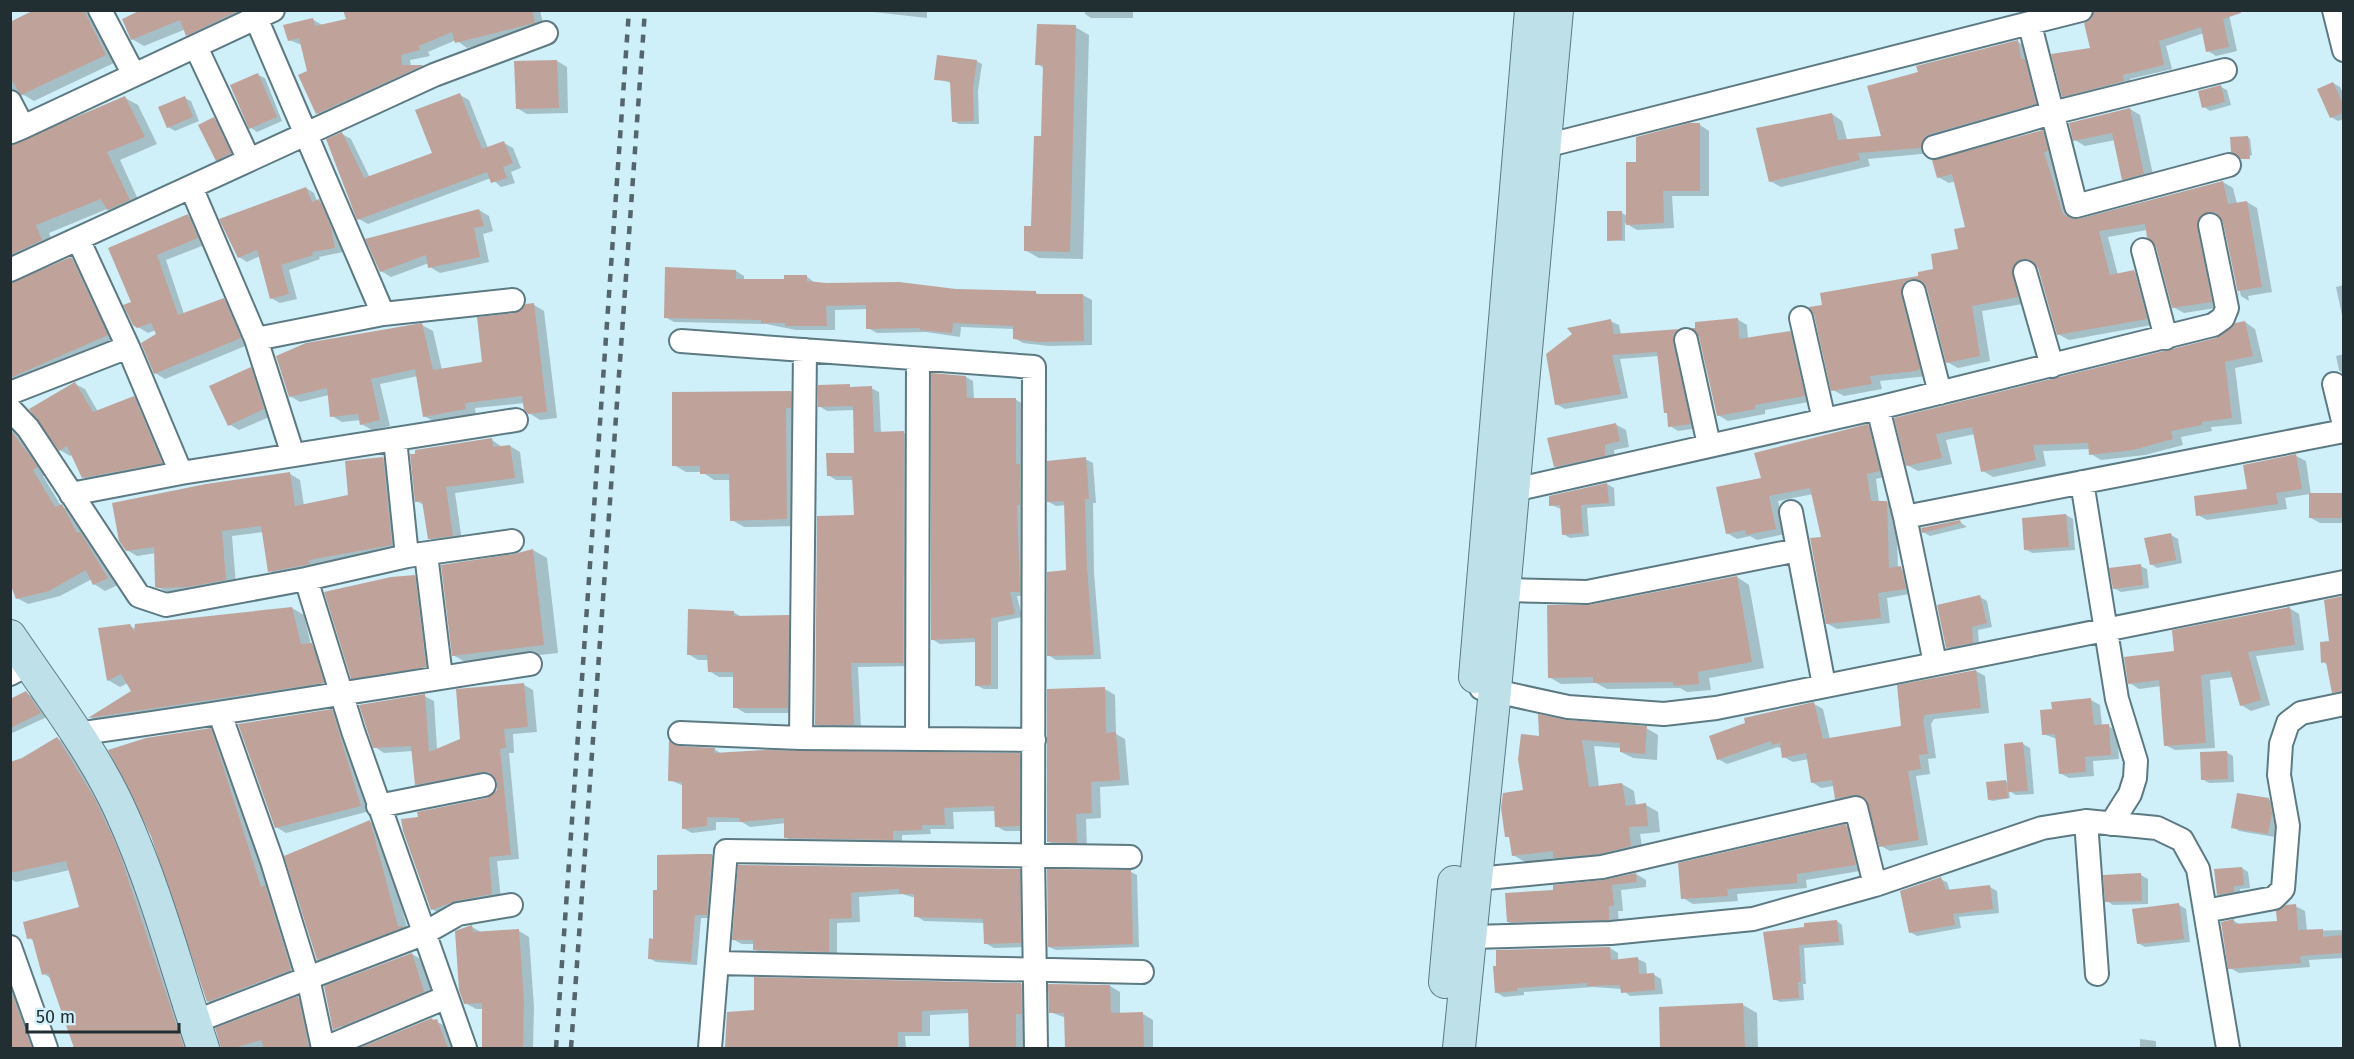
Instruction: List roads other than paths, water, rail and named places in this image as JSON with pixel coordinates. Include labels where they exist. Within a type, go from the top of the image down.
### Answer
[{"type":"street","points":[[100,10],[134,75]]},
{"type":"street","points":[[1459,1048],[1472,937],[1485,688],[1505,590],[1514,490],[1533,145],[1532,10]]},
{"type":"street","points":[[1440,1048],[1485,688],[1533,145],[1557,10]]},
{"type":"street","points":[[1533,145],[2030,26],[2081,10]]},
{"type":"street","points":[[2334,10],[2343,50]]},
{"type":"street","points":[[10,102],[17,130],[265,14],[308,133],[383,314]]},
{"type":"street","points":[[2030,26],[2076,206],[2229,165]]},
{"type":"street","points":[[10,270],[451,68],[546,33]]},
{"type":"street","points":[[196,47],[249,160]]},
{"type":"street","points":[[1934,147],[2052,113],[2225,70]]},
{"type":"street","points":[[191,187],[256,339],[293,455]]},
{"type":"street","points":[[1514,490],[1878,408],[2213,325],[2223,318],[2227,308],[2210,225]]},
{"type":"street","points":[[78,239],[128,347],[181,472]]},
{"type":"street","points":[[2143,250],[2166,338]]},
{"type":"street","points":[[2025,272],[2052,366]]},
{"type":"street","points":[[1914,292],[1940,393]]},
{"type":"street","points":[[256,339],[383,314],[513,300]]},
{"type":"street","points":[[1801,318],[1824,420]]},
{"type":"street","points":[[1686,340],[1709,445]]},
{"type":"street","points":[[681,341],[1034,367],[1033,855],[1036,1048]]},
{"type":"street","points":[[10,393],[128,347]]},
{"type":"street","points":[[801,738],[806,350]]},
{"type":"street","points":[[917,739],[918,359]]},
{"type":"street","points":[[2334,384],[2343,425]]},
{"type":"street","points":[[1878,408],[1905,517],[1935,663]]},
{"type":"street","points":[[10,409],[28,428],[139,596],[165,605],[306,579],[416,555],[512,541]]},
{"type":"street","points":[[71,494],[181,472],[516,420]]},
{"type":"street","points":[[1905,517],[2343,431]]},
{"type":"street","points":[[395,439],[441,677]]},
{"type":"street","points":[[2082,482],[2108,628],[2117,699],[2136,761],[2135,778],[2130,794],[2111,824]]},
{"type":"street","points":[[1791,512],[1824,685]]},
{"type":"street","points":[[1505,590],[1587,592],[1798,550]]},
{"type":"street","points":[[306,579],[378,806],[465,1048]]},
{"type":"street","points":[[1485,688],[1568,708],[1664,714],[1716,708],[2343,582]]},
{"type":"street","points":[[10,636],[20,669],[76,734],[96,764],[122,812],[142,861],[198,1035],[308,978],[423,934],[458,914],[511,905]]},
{"type":"street","points":[[76,734],[220,714],[341,692],[530,664]]},
{"type":"street","points":[[2205,911],[2274,898],[2283,889],[2288,826],[2279,775],[2281,744],[2288,723],[2301,713],[2343,704]]},
{"type":"street","points":[[220,714],[272,861],[308,978],[324,1048],[447,997]]},
{"type":"street","points":[[680,733],[801,738],[1034,740]]},
{"type":"street","points":[[378,806],[484,785]]},
{"type":"street","points":[[1476,879],[1602,867],[1856,808],[1875,885]]},
{"type":"street","points":[[2086,821],[2097,975]]},
{"type":"street","points":[[1472,937],[1611,933],[1753,919],[1875,885],[2042,828],[2086,821],[2157,828],[2182,840],[2198,869],[2228,1048]]},
{"type":"street","points":[[710,1048],[726,850],[1130,857]]},
{"type":"street","points":[[10,947],[16,978],[46,1048]]},
{"type":"street","points":[[717,963],[1142,972]]},
{"type":"railway","points":[[556,1048],[629,10]]},
{"type":"railway","points":[[571,1048],[645,10]]}]
